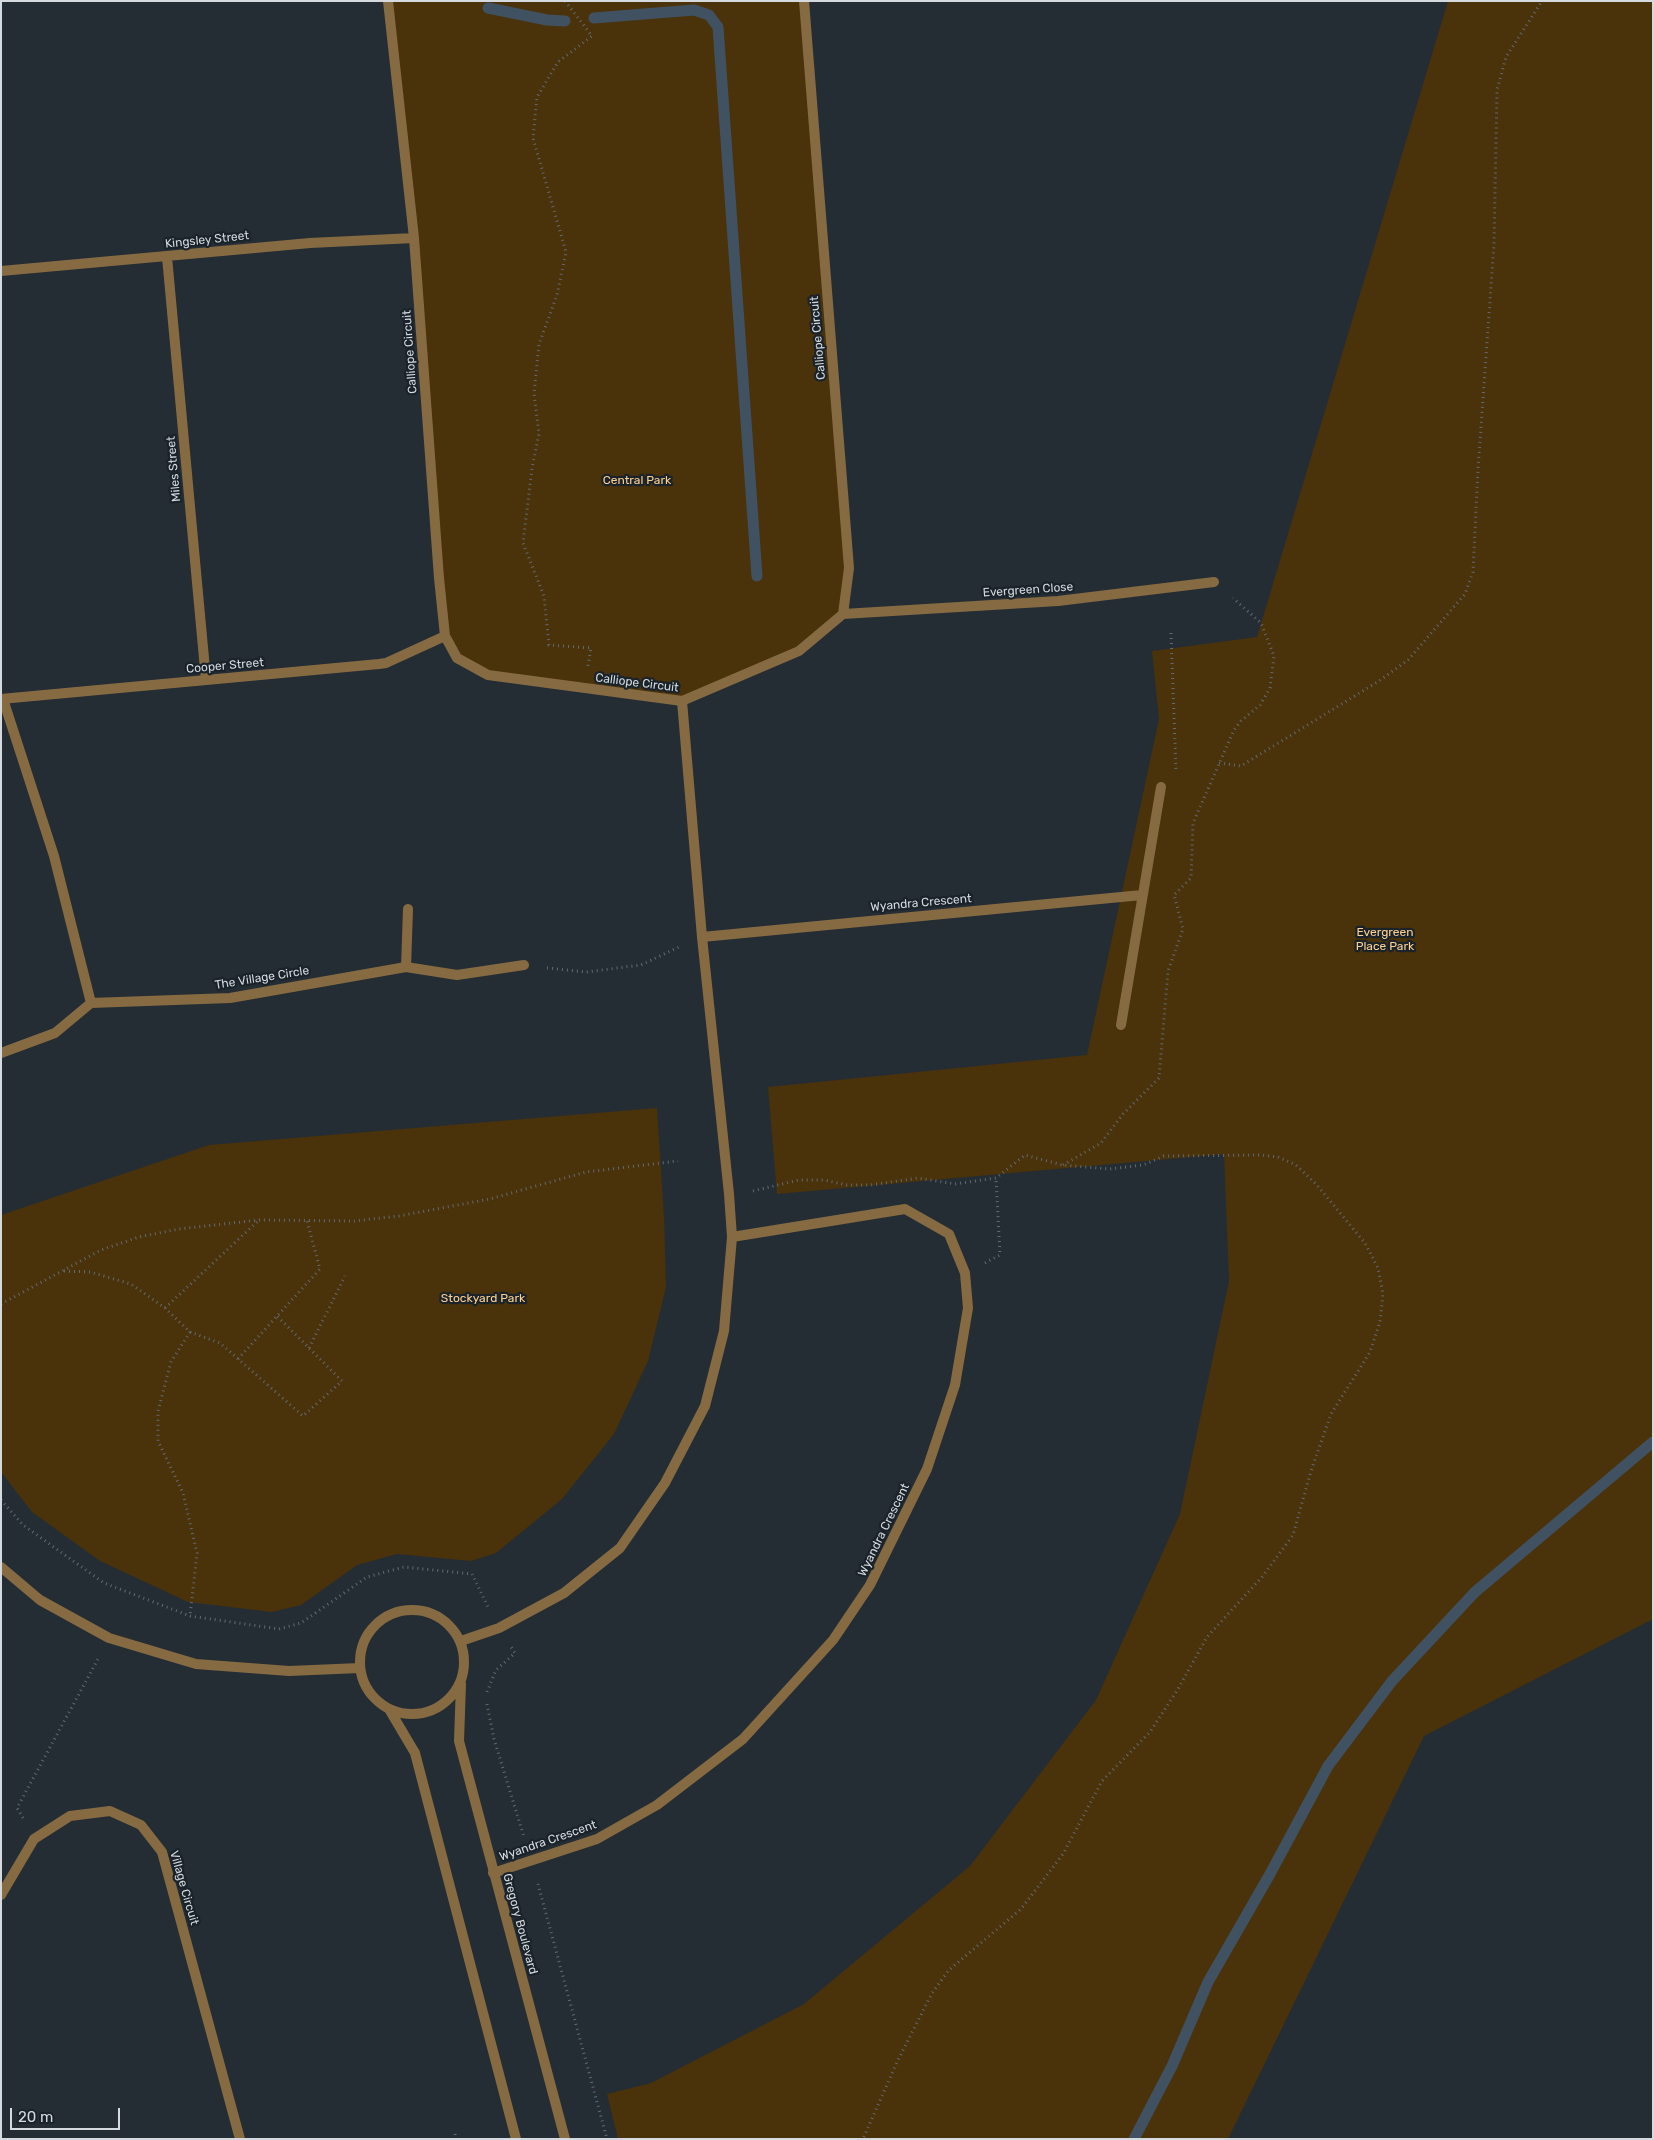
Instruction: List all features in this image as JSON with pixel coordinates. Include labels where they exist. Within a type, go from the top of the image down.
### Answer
[{"type":"street","name":"Calliope Circuit","points":[[388,1],[414,238],[445,636],[458,658],[488,675],[682,701],[799,651],[843,614],[849,568],[804,1]]},
{"type":"street","name":"Kingsley Street","points":[[1,271],[167,257],[310,242],[414,238]]},
{"type":"street","name":"Miles Street","points":[[167,257],[206,680]]},
{"type":"street","name":"Evergreen Close","points":[[843,614],[1058,601],[1214,582]]},
{"type":"street","name":"Cooper Street","points":[[2,699],[379,664],[386,663],[445,636]]},
{"type":"street","points":[[1,1053],[55,1033],[91,1003],[54,856],[2,699]]},
{"type":"street","points":[[461,1641],[499,1628],[564,1593],[620,1548],[665,1483],[705,1406],[724,1331],[732,1236],[730,1194],[702,937],[682,701]]},
{"type":"street","points":[[1121,1025],[1161,787]]},
{"type":"street","name":"Wyandra Crescent","points":[[702,937],[1142,895]]},
{"type":"street","points":[[406,967],[408,909]]},
{"type":"street","name":"The Village Circle","points":[[91,1003],[230,998],[406,967],[457,975],[524,965]]},
{"type":"street","name":"Wyandra Crescent","points":[[493,1873],[597,1839],[657,1805],[743,1739],[833,1640],[870,1585],[928,1469],[955,1385],[968,1308],[965,1273],[949,1234],[905,1210],[732,1236]]},
{"type":"street","points":[[1,1566],[40,1600],[109,1638],[196,1664],[289,1671],[360,1668]]},
{"type":"street","points":[[412,1609],[422,1610],[443,1619],[456,1632],[461,1641],[466,1662],[460,1684],[446,1704],[430,1712],[416,1715],[398,1713],[389,1709],[370,1694],[360,1668],[361,1648],[372,1627],[394,1612],[412,1609]]},
{"type":"street","name":"Gregory Boulevard","points":[[460,1684],[459,1741],[565,2139]]},
{"type":"street","points":[[389,1709],[414,1753],[516,2139]]},
{"type":"street","name":"Village Circuit","points":[[1,1895],[34,1839],[70,1816],[110,1812],[141,1825],[162,1852],[240,2139]]},
{"type":"path","points":[[565,1],[592,36],[558,62],[537,97],[533,138],[566,252],[557,295],[539,344],[534,394],[539,434],[532,468],[523,543],[544,596],[549,644],[591,648],[585,688]]},
{"type":"path","points":[[1219,763],[1241,766],[1379,681],[1408,660],[1465,594],[1473,572],[1478,469],[1494,244],[1497,90],[1506,57],[1542,1]]},
{"type":"path","points":[[1062,1165],[1101,1143],[1123,1114],[1159,1078],[1168,971],[1183,929],[1174,894],[1191,878],[1193,823],[1234,730],[1241,721],[1260,705],[1270,688],[1274,656],[1261,623],[1214,582]]},
{"type":"path","points":[[1161,787],[1177,769],[1171,633]]},
{"type":"path","points":[[524,965],[586,972],[641,965],[702,937]]},
{"type":"path","points":[[748,1192],[798,1180],[824,1180],[855,1185],[918,1178],[955,1184],[996,1178],[1025,1155],[1062,1165],[1110,1168],[1143,1165],[1164,1156],[1261,1155],[1278,1157],[1296,1165],[1316,1184],[1365,1243],[1378,1268],[1383,1294],[1380,1322],[1370,1352],[1331,1414],[1311,1471],[1293,1535],[1262,1577],[1207,1637],[1178,1689],[1150,1732],[1102,1781],[1063,1854],[1021,1909],[949,1970],[932,1993],[897,2062],[863,2139]]},
{"type":"path","points":[[1,1304],[100,1250],[139,1237],[179,1229],[259,1220],[354,1221],[399,1216],[490,1199],[586,1172],[678,1161]]},
{"type":"path","points":[[965,1273],[1000,1255],[996,1178]]},
{"type":"path","points":[[165,1308],[259,1220]]},
{"type":"path","points":[[238,1359],[320,1269],[307,1220]]},
{"type":"path","points":[[63,1271],[90,1272],[131,1284],[165,1308],[190,1332],[220,1343],[303,1416],[342,1381],[277,1316]]},
{"type":"path","points":[[309,1348],[345,1276]]},
{"type":"path","points":[[190,1332],[171,1362],[158,1411],[158,1441],[183,1493],[197,1553],[190,1616]]},
{"type":"path","points":[[34,1839],[17,1808],[109,1638]]},
{"type":"green space","name":"Central Park","points":[[388,1],[804,1],[849,568],[843,614],[799,651],[682,701],[488,675],[457,658],[445,636]]},
{"type":"green space","name":"Evergreen Place Park","points":[[1448,1],[1653,1],[1653,1619],[1424,1736],[1228,2139],[618,2139],[607,2094],[651,2083],[804,2004],[970,1866],[1096,1700],[1180,1514],[1229,1281],[1224,1154],[777,1194],[768,1087],[1087,1055],[1159,719],[1152,651],[1257,637]]},
{"type":"green space","name":"Stockyard Park","points":[[657,1108],[664,1217],[666,1287],[648,1361],[614,1434],[562,1499],[496,1553],[471,1561],[397,1554],[357,1565],[301,1605],[272,1612],[188,1602],[100,1561],[32,1512],[1,1472],[1,1215],[209,1145]]},
{"type":"waterway","points":[[488,8],[547,20],[565,21]]},
{"type":"waterway","points":[[594,18],[694,10],[709,15],[718,27],[757,576]]},
{"type":"waterway","points":[[1134,2139],[1172,2066],[1208,1982],[1270,1874],[1328,1766],[1392,1681],[1475,1592],[1653,1442]]}]
